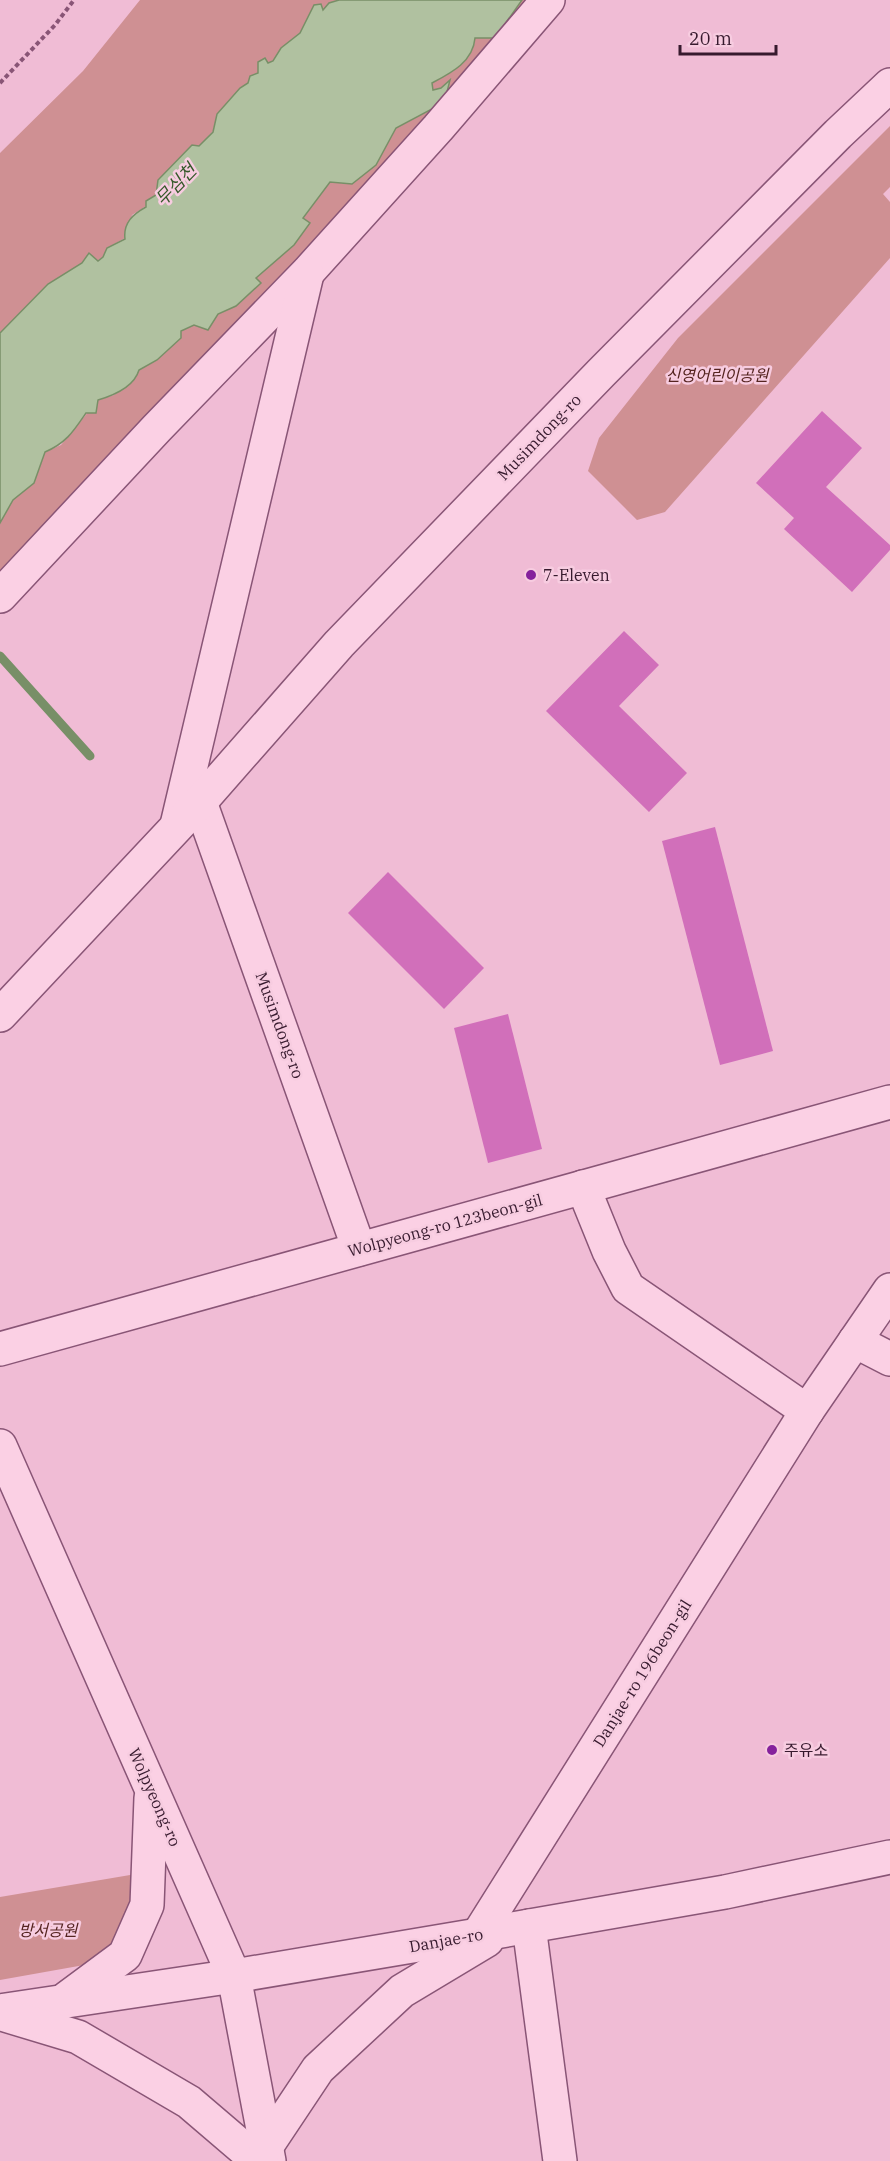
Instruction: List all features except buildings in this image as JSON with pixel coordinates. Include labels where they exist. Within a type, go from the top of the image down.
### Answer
[{"type":"street","points":[[0,596],[308,272],[438,128],[548,0]]},
{"type":"street","name":"Musimdong-ro","points":[[0,1015],[200,802],[364,619],[601,373],[838,134],[890,85]]},
{"type":"street","points":[[177,826],[308,272]]},
{"type":"street","name":"Musimdong-ro","points":[[200,802],[359,1249]]},
{"type":"street","name":"Wolpyeong-ro 123beon-gil","points":[[0,1349],[890,1102]]},
{"type":"street","points":[[583,1187],[609,1251],[628,1288],[807,1411]]},
{"type":"street","name":"Danjae-ro 196beon-gil","points":[[503,1930],[807,1411],[890,1290]]},
{"type":"street","points":[[855,1341],[890,1359]]},
{"type":"street","name":"Wolpyeong-ro","points":[[0,1446],[234,1976],[264,2156]]},
{"type":"street","points":[[62,2001],[124,1955],[147,1905],[151,1787]]},
{"type":"street","name":"Danjae-ro","points":[[0,2012],[234,1976],[725,1892],[890,1857]]},
{"type":"street","points":[[0,2012],[78,2037],[189,2102],[264,2156],[318,2069],[402,1991],[503,1930],[560,2161]]},
{"type":"path","points":[[0,83],[55,25],[74,0]]},
{"type":"green space","points":[[140,0],[339,0],[329,3],[323,11],[314,5],[300,33],[281,48],[273,61],[240,88],[217,114],[213,131],[156,195],[146,201],[146,206],[132,215],[125,238],[107,248],[103,257],[97,261],[89,253],[82,263],[48,284],[0,333],[0,153],[83,71]]},
{"type":"green space","points":[[522,0],[547,0],[0,595],[0,523],[13,500],[34,483],[45,452],[61,445],[98,400],[114,395],[139,370],[157,360],[168,350],[181,331],[194,325],[208,330],[218,314],[236,306],[261,283],[256,278],[294,245],[309,223],[303,218],[330,182],[352,184],[376,165],[396,128],[432,109],[449,81],[441,88],[432,90],[432,83],[453,71],[466,60],[475,38],[495,37]]},
{"type":"green space","name":"신영어린이공원","points":[[890,126],[890,187],[883,194],[890,202],[890,258],[665,512],[637,520],[588,471],[599,438],[678,338]]},
{"type":"green space","name":"방서공원","points":[[136,1874],[137,1918],[101,1962],[0,1980],[0,1897]]},
{"type":"water","name":"무심천","points":[[339,0],[522,0],[495,38],[475,38],[466,60],[453,71],[432,83],[433,90],[441,88],[450,80],[447,92],[432,109],[396,128],[376,165],[352,184],[330,182],[303,218],[310,223],[294,245],[256,278],[261,283],[236,306],[218,314],[208,330],[194,325],[181,331],[181,338],[157,360],[139,370],[128,386],[98,400],[96,413],[86,413],[68,436],[45,452],[34,483],[13,500],[0,523],[0,333],[48,284],[82,263],[89,253],[98,261],[103,257],[107,248],[125,239],[127,224],[146,207],[146,201],[156,195],[158,180],[192,145],[199,146],[213,132],[217,114],[240,88],[248,83],[250,76],[258,73],[258,62],[265,58],[268,63],[273,61],[281,48],[300,33],[314,5],[321,4],[323,10],[329,3]]},
{"type":"waterway","points":[[0,656],[90,756]]},
{"type":"place","name":"7-Eleven","points":[[531,575]]},
{"type":"place","name":"주유소","points":[[772,1750]]}]
